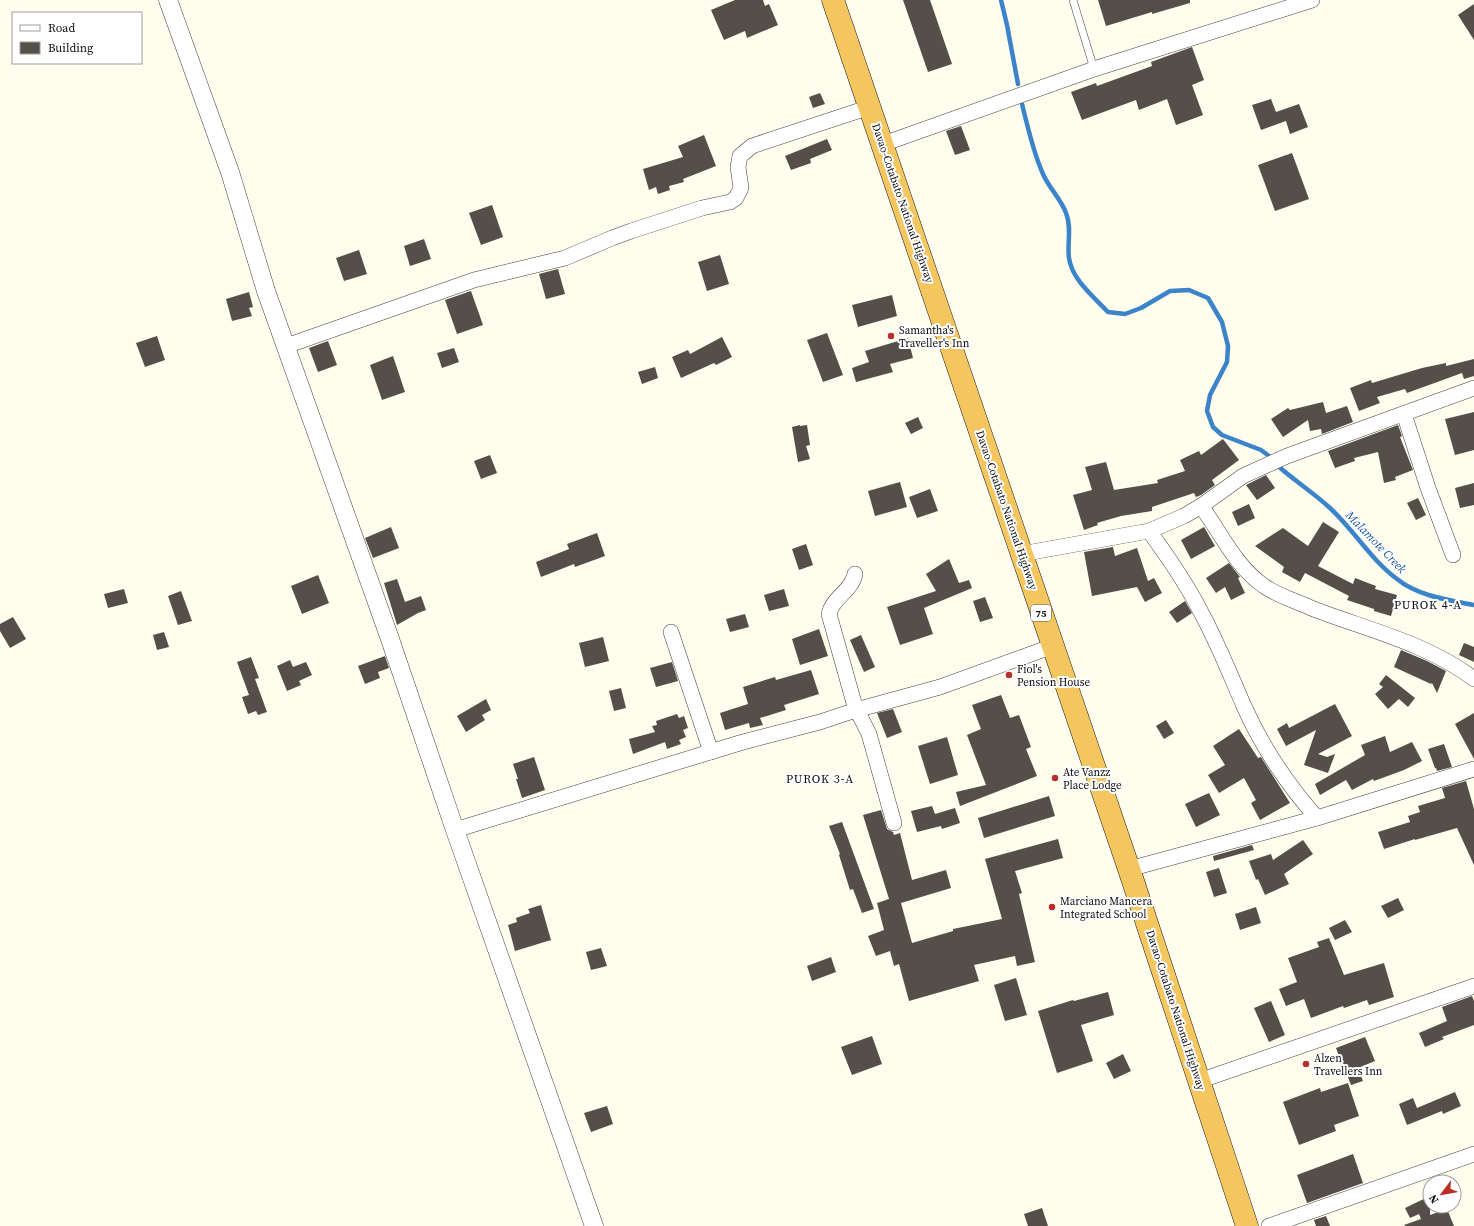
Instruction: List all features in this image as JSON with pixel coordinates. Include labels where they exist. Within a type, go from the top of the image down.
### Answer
[{"type":"highway","name":"Davao-Cotabato National Highway","points":[[833,0],[1129,869],[1247,1226]]},
{"type":"street","points":[[168,0],[230,172],[266,291],[390,638],[455,830],[594,1226]]},
{"type":"street","points":[[883,144],[1094,69],[1312,0]]},
{"type":"street","points":[[286,346],[474,280],[565,258],[631,231],[702,208],[730,202],[736,198],[741,188],[738,167],[740,156],[752,146],[870,107]]},
{"type":"street","points":[[1021,554],[1149,531],[1184,516],[1201,506],[1243,476],[1271,463],[1304,449],[1474,388]]},
{"type":"street","points":[[1404,414],[1428,488],[1453,555]]},
{"type":"street","points":[[1201,506],[1239,562],[1265,587],[1313,608],[1437,656],[1458,667],[1474,679]]},
{"type":"street","points":[[1149,531],[1168,558],[1203,615],[1243,705],[1259,735],[1293,789],[1317,818]]},
{"type":"street","points":[[855,574],[851,584],[830,608],[829,614],[856,710],[869,734],[894,823]]},
{"type":"street","points":[[671,632],[711,752]]},
{"type":"street","points":[[455,830],[711,752],[940,687],[1053,646]]},
{"type":"street","points":[[1129,869],[1317,818],[1474,768]]},
{"type":"street","points":[[1200,1081],[1474,986]]},
{"type":"street","points":[[1269,1226],[1474,1154]]},
{"type":"lane","points":[[1073,0],[1094,69]]},
{"type":"building","points":[[735,0],[763,0],[765,6],[769,4],[778,25],[747,38],[745,31],[724,40],[711,10]]},
{"type":"building","points":[[903,0],[930,0],[952,64],[928,72]]},
{"type":"building","points":[[1098,0],[1190,0],[1190,3],[1152,14],[1152,12],[1106,26]]},
{"type":"building","points":[[1474,4],[1474,40],[1458,15]]},
{"type":"building","points":[[1192,47],[1204,80],[1192,85],[1203,115],[1176,125],[1167,99],[1139,110],[1136,100],[1082,120],[1071,92],[1096,83],[1097,86],[1152,66],[1151,62]]},
{"type":"building","points":[[820,93],[825,104],[813,108],[809,97]]},
{"type":"building","points":[[1271,99],[1276,112],[1299,104],[1308,127],[1290,134],[1286,121],[1261,130],[1252,105]]},
{"type":"building","points":[[961,126],[970,150],[955,155],[946,131]]},
{"type":"building","points":[[704,135],[716,166],[683,179],[684,182],[669,186],[670,190],[658,194],[656,187],[649,190],[643,169],[683,157],[678,146]]},
{"type":"building","points":[[827,139],[832,150],[810,159],[811,163],[791,170],[785,156]]},
{"type":"building","points":[[1292,153],[1309,199],[1275,211],[1258,165]]},
{"type":"building","points":[[492,205],[503,237],[481,245],[469,213]]},
{"type":"building","points":[[424,239],[431,259],[410,266],[404,246]]},
{"type":"building","points":[[359,250],[367,274],[344,281],[336,258]]},
{"type":"building","points":[[720,255],[729,284],[707,291],[698,262]]},
{"type":"building","points":[[558,269],[565,294],[546,299],[539,274]]},
{"type":"building","points":[[471,291],[483,325],[457,334],[445,300]]},
{"type":"building","points":[[249,292],[253,307],[249,308],[252,316],[232,321],[226,299]]},
{"type":"building","points":[[892,295],[897,316],[858,327],[852,305]]},
{"type":"building","points":[[827,333],[843,375],[823,382],[807,340]]},
{"type":"building","points":[[157,336],[165,360],[145,367],[136,343]]},
{"type":"building","points":[[722,337],[732,357],[716,365],[714,363],[681,378],[672,357],[688,350],[690,354]]},
{"type":"building","points":[[908,338],[913,358],[890,364],[893,372],[856,382],[852,368],[869,362],[865,351]]},
{"type":"building","points":[[328,341],[337,365],[318,372],[309,348]]},
{"type":"building","points":[[454,348],[459,362],[442,368],[437,353]]},
{"type":"building","points":[[393,356],[405,392],[382,400],[370,365]]},
{"type":"building","points":[[1474,359],[1474,376],[1464,379],[1462,373],[1407,393],[1405,389],[1377,397],[1380,403],[1359,411],[1350,388],[1371,380],[1372,383],[1422,368],[1446,363],[1446,366]]},
{"type":"building","points":[[655,367],[658,378],[642,384],[638,372]]},
{"type":"building","points":[[1323,402],[1326,413],[1347,406],[1353,422],[1322,434],[1321,429],[1310,431],[1308,420],[1283,437],[1271,419],[1288,408],[1290,410]]},
{"type":"building","points":[[1474,412],[1474,450],[1455,455],[1445,419]]},
{"type":"building","points":[[918,417],[923,428],[911,434],[905,423]]},
{"type":"building","points":[[807,425],[810,445],[806,446],[810,459],[798,462],[792,427]]},
{"type":"building","points":[[1398,425],[1402,436],[1400,437],[1413,470],[1395,477],[1396,480],[1384,483],[1378,452],[1354,458],[1355,461],[1335,468],[1328,451]]},
{"type":"building","points":[[1223,439],[1239,460],[1212,480],[1215,485],[1201,495],[1196,497],[1194,493],[1152,507],[1152,511],[1121,516],[1097,523],[1098,525],[1084,530],[1073,495],[1092,490],[1085,467],[1106,462],[1114,490],[1158,483],[1157,480],[1185,471],[1180,460],[1199,451],[1201,455]]},
{"type":"building","points":[[490,455],[497,473],[481,479],[474,461]]},
{"type":"building","points":[[1266,475],[1275,488],[1257,500],[1246,485]]},
{"type":"building","points":[[900,482],[907,507],[875,516],[868,491]]},
{"type":"building","points":[[1474,483],[1474,505],[1460,508],[1455,488]]},
{"type":"building","points":[[930,489],[938,511],[917,518],[909,497]]},
{"type":"building","points":[[1418,498],[1426,515],[1416,520],[1407,503]]},
{"type":"building","points":[[1249,504],[1255,518],[1238,526],[1232,512]]},
{"type":"building","points":[[1323,522],[1339,532],[1318,566],[1353,584],[1355,578],[1376,586],[1375,589],[1397,595],[1391,616],[1347,600],[1349,596],[1305,573],[1300,582],[1282,572],[1284,567],[1255,546],[1283,528],[1308,546]]},
{"type":"building","points":[[391,527],[399,548],[373,558],[365,538]]},
{"type":"building","points":[[1204,527],[1215,546],[1191,559],[1181,540]]},
{"type":"building","points":[[597,533],[605,556],[575,567],[574,564],[541,577],[536,562],[569,549],[567,544]]},
{"type":"building","points":[[806,544],[813,565],[799,570],[792,549]]},
{"type":"building","points":[[1113,547],[1115,556],[1137,548],[1148,581],[1154,578],[1162,593],[1145,602],[1137,587],[1092,596],[1084,552]]},
{"type":"building","points":[[949,559],[959,583],[969,580],[972,588],[924,608],[933,634],[900,645],[887,607],[936,591],[926,574]]},
{"type":"building","points":[[1229,563],[1240,577],[1238,578],[1245,593],[1231,600],[1225,587],[1216,593],[1206,578]]},
{"type":"building","points":[[318,575],[329,603],[302,614],[291,586]]},
{"type":"building","points":[[397,579],[405,602],[421,596],[426,610],[397,625],[384,583]]},
{"type":"building","points":[[124,589],[128,603],[108,608],[104,594]]},
{"type":"building","points":[[784,589],[789,606],[769,611],[764,595]]},
{"type":"building","points":[[181,591],[192,621],[178,625],[168,596]]},
{"type":"building","points":[[985,597],[993,618],[980,622],[973,601]]},
{"type":"building","points":[[1185,601],[1192,613],[1177,623],[1169,612]]},
{"type":"building","points":[[745,614],[749,627],[730,632],[726,619]]},
{"type":"building","points":[[13,617],[26,639],[10,648],[0,631],[0,624]]},
{"type":"building","points":[[819,629],[828,656],[800,665],[792,639]]},
{"type":"building","points":[[164,632],[169,647],[157,650],[153,635]]},
{"type":"building","points":[[861,635],[875,667],[864,672],[850,640]]},
{"type":"building","points":[[603,637],[609,661],[585,667],[579,643]]},
{"type":"building","points":[[1464,643],[1474,647],[1474,662],[1459,655]]},
{"type":"building","points":[[1401,650],[1446,671],[1437,693],[1432,683],[1431,684],[1394,667]]},
{"type":"building","points":[[385,656],[389,668],[378,672],[380,678],[365,684],[358,666]]},
{"type":"building","points":[[251,657],[259,678],[255,679],[267,712],[258,715],[256,711],[248,714],[242,697],[249,695],[237,662]]},
{"type":"building","points":[[290,660],[293,667],[306,662],[312,675],[299,681],[301,685],[287,691],[277,666]]},
{"type":"building","points":[[672,662],[678,681],[656,687],[650,668]]},
{"type":"building","points":[[811,670],[819,694],[784,705],[786,710],[760,718],[763,725],[750,728],[749,723],[725,730],[720,713],[748,704],[743,687],[775,677],[776,680]]},
{"type":"building","points":[[1386,675],[1415,698],[1408,707],[1399,699],[1388,709],[1375,694],[1383,687],[1379,684]]},
{"type":"building","points":[[621,688],[626,708],[614,711],[609,691]]},
{"type":"building","points":[[1001,695],[1010,718],[1019,715],[1031,747],[1026,749],[1037,776],[960,806],[956,792],[986,785],[967,735],[981,729],[972,705]]},
{"type":"building","points":[[486,699],[491,710],[482,715],[485,720],[466,732],[457,716]]},
{"type":"building","points":[[1335,704],[1352,736],[1318,754],[1327,757],[1335,754],[1328,773],[1304,765],[1316,730],[1286,746],[1277,729],[1287,723],[1289,728]]},
{"type":"building","points":[[893,709],[902,732],[887,738],[877,713]]},
{"type":"building","points":[[1474,713],[1474,759],[1455,724]]},
{"type":"building","points":[[677,714],[679,718],[684,716],[688,728],[683,730],[686,737],[679,740],[681,744],[667,749],[665,742],[633,754],[629,739],[655,732],[652,726],[657,725],[656,721]]},
{"type":"building","points":[[1166,720],[1174,733],[1164,739],[1156,726]]},
{"type":"building","points":[[1239,729],[1258,758],[1261,757],[1290,803],[1260,820],[1251,803],[1256,800],[1244,778],[1219,793],[1208,775],[1225,765],[1213,746]]},
{"type":"building","points":[[1385,736],[1390,752],[1412,742],[1422,761],[1404,770],[1374,781],[1373,779],[1352,790],[1346,780],[1320,795],[1315,784],[1365,755],[1361,745]]},
{"type":"building","points":[[947,737],[958,775],[930,784],[918,746]]},
{"type":"building","points":[[1444,744],[1452,767],[1437,771],[1428,749]]},
{"type":"building","points":[[534,757],[545,790],[522,798],[513,764]]},
{"type":"building","points":[[1466,781],[1474,809],[1474,865],[1457,828],[1384,849],[1378,832],[1410,822],[1408,816],[1420,812],[1418,806],[1445,798],[1442,788]]},
{"type":"building","points":[[1209,793],[1220,815],[1196,827],[1185,804]]},
{"type":"building","points":[[1049,796],[1055,816],[984,838],[978,818]]},
{"type":"building","points":[[932,806],[935,814],[955,808],[960,823],[942,829],[941,826],[917,832],[911,811]]},
{"type":"building","points":[[881,810],[887,829],[893,832],[894,835],[900,833],[912,880],[946,870],[951,888],[901,903],[912,943],[953,931],[953,929],[1002,919],[985,859],[1058,839],[1063,858],[1015,871],[1022,893],[1019,894],[1035,962],[1017,966],[1015,956],[974,965],[979,981],[909,1001],[899,964],[894,966],[890,951],[876,956],[868,936],[884,930],[877,903],[889,899],[863,815]]},
{"type":"building","points":[[842,822],[874,909],[862,913],[853,889],[850,890],[839,855],[840,854],[829,826]]},
{"type":"building","points":[[1303,840],[1313,854],[1284,874],[1289,884],[1265,895],[1258,879],[1256,880],[1249,861],[1271,854],[1273,860]]},
{"type":"building","points":[[1252,845],[1254,850],[1214,861],[1213,856]]},
{"type":"building","points":[[1219,868],[1227,893],[1214,897],[1206,872]]},
{"type":"building","points":[[1398,898],[1404,910],[1388,918],[1381,906]]},
{"type":"building","points":[[541,905],[551,940],[515,951],[508,925],[517,922],[516,918],[530,913],[528,909]]},
{"type":"building","points":[[1256,907],[1261,923],[1240,930],[1235,914]]},
{"type":"building","points":[[1345,920],[1352,932],[1335,940],[1329,928]]},
{"type":"building","points":[[1329,938],[1344,975],[1384,963],[1394,997],[1369,1005],[1367,1000],[1344,1008],[1343,1006],[1311,1018],[1304,999],[1286,1006],[1279,989],[1297,982],[1288,958],[1319,947],[1317,942]]},
{"type":"building","points":[[601,948],[607,966],[591,970],[586,952]]},
{"type":"building","points":[[831,957],[836,972],[812,981],[807,966]]},
{"type":"building","points":[[1016,978],[1027,1015],[1005,1021],[994,985]]},
{"type":"building","points":[[1108,992],[1114,1015],[1081,1025],[1093,1061],[1057,1073],[1038,1011],[1073,1000]]},
{"type":"building","points":[[1472,996],[1474,1001],[1474,1025],[1442,1037],[1444,1039],[1425,1047],[1419,1033],[1447,1021],[1442,1007]]},
{"type":"building","points":[[1271,1001],[1285,1035],[1269,1042],[1254,1008]]},
{"type":"building","points":[[872,1036],[882,1064],[852,1075],[841,1047]]},
{"type":"building","points":[[1365,1037],[1375,1061],[1358,1068],[1363,1081],[1351,1085],[1336,1048]]},
{"type":"building","points":[[1123,1054],[1131,1071],[1114,1079],[1106,1063]]},
{"type":"building","points":[[1348,1083],[1359,1116],[1334,1125],[1336,1131],[1299,1145],[1283,1102],[1320,1088],[1321,1092]]},
{"type":"building","points":[[1455,1092],[1461,1106],[1443,1114],[1442,1111],[1407,1125],[1399,1104],[1413,1098],[1417,1108]]},
{"type":"building","points":[[607,1106],[613,1124],[591,1132],[584,1113]]},
{"type":"building","points":[[1353,1154],[1363,1183],[1307,1203],[1297,1175]]},
{"type":"building","points":[[1422,1200],[1422,1214],[1449,1214],[1454,1226],[1405,1226],[1404,1225],[1421,1219],[1419,1214],[1410,1218],[1405,1208]]},
{"type":"building","points":[[1042,1208],[1048,1226],[1028,1226],[1024,1214]]},
{"type":"building","points":[[1326,1216],[1330,1226],[1316,1226],[1314,1220]]},
{"type":"waterway","name":"Malamote Creek","points":[[1001,0],[1018,84]]},
{"type":"waterway","name":"Malamote Creek","points":[[1022,104],[1039,166],[1064,208],[1068,218],[1069,258],[1074,274],[1084,288],[1108,312],[1125,314],[1141,308],[1170,291],[1189,290],[1208,298],[1222,322],[1228,346],[1227,362],[1210,395],[1207,411],[1213,427],[1222,435],[1261,450],[1269,456]]},
{"type":"waterway","name":"Malamote Creek","points":[[1278,466],[1330,508],[1379,563],[1405,585],[1414,590],[1444,599],[1474,605]]},
{"type":"place","name":"Samantha's Traveller's Inn","points":[[891,336]]},
{"type":"place","name":"Fiol's Pension House","points":[[1009,675]]},
{"type":"place","name":"Ate Vanzz Place Lodge","points":[[1055,778]]},
{"type":"place","name":"Marciano Mancera Integrated School","points":[[1052,907]]},
{"type":"place","name":"Alzen Travellers Inn","points":[[1306,1064]]},
{"type":"district","name":"PUROK 4-A","points":[[1428,605]]},
{"type":"district","name":"PUROK 3-A","points":[[820,779]]}]
